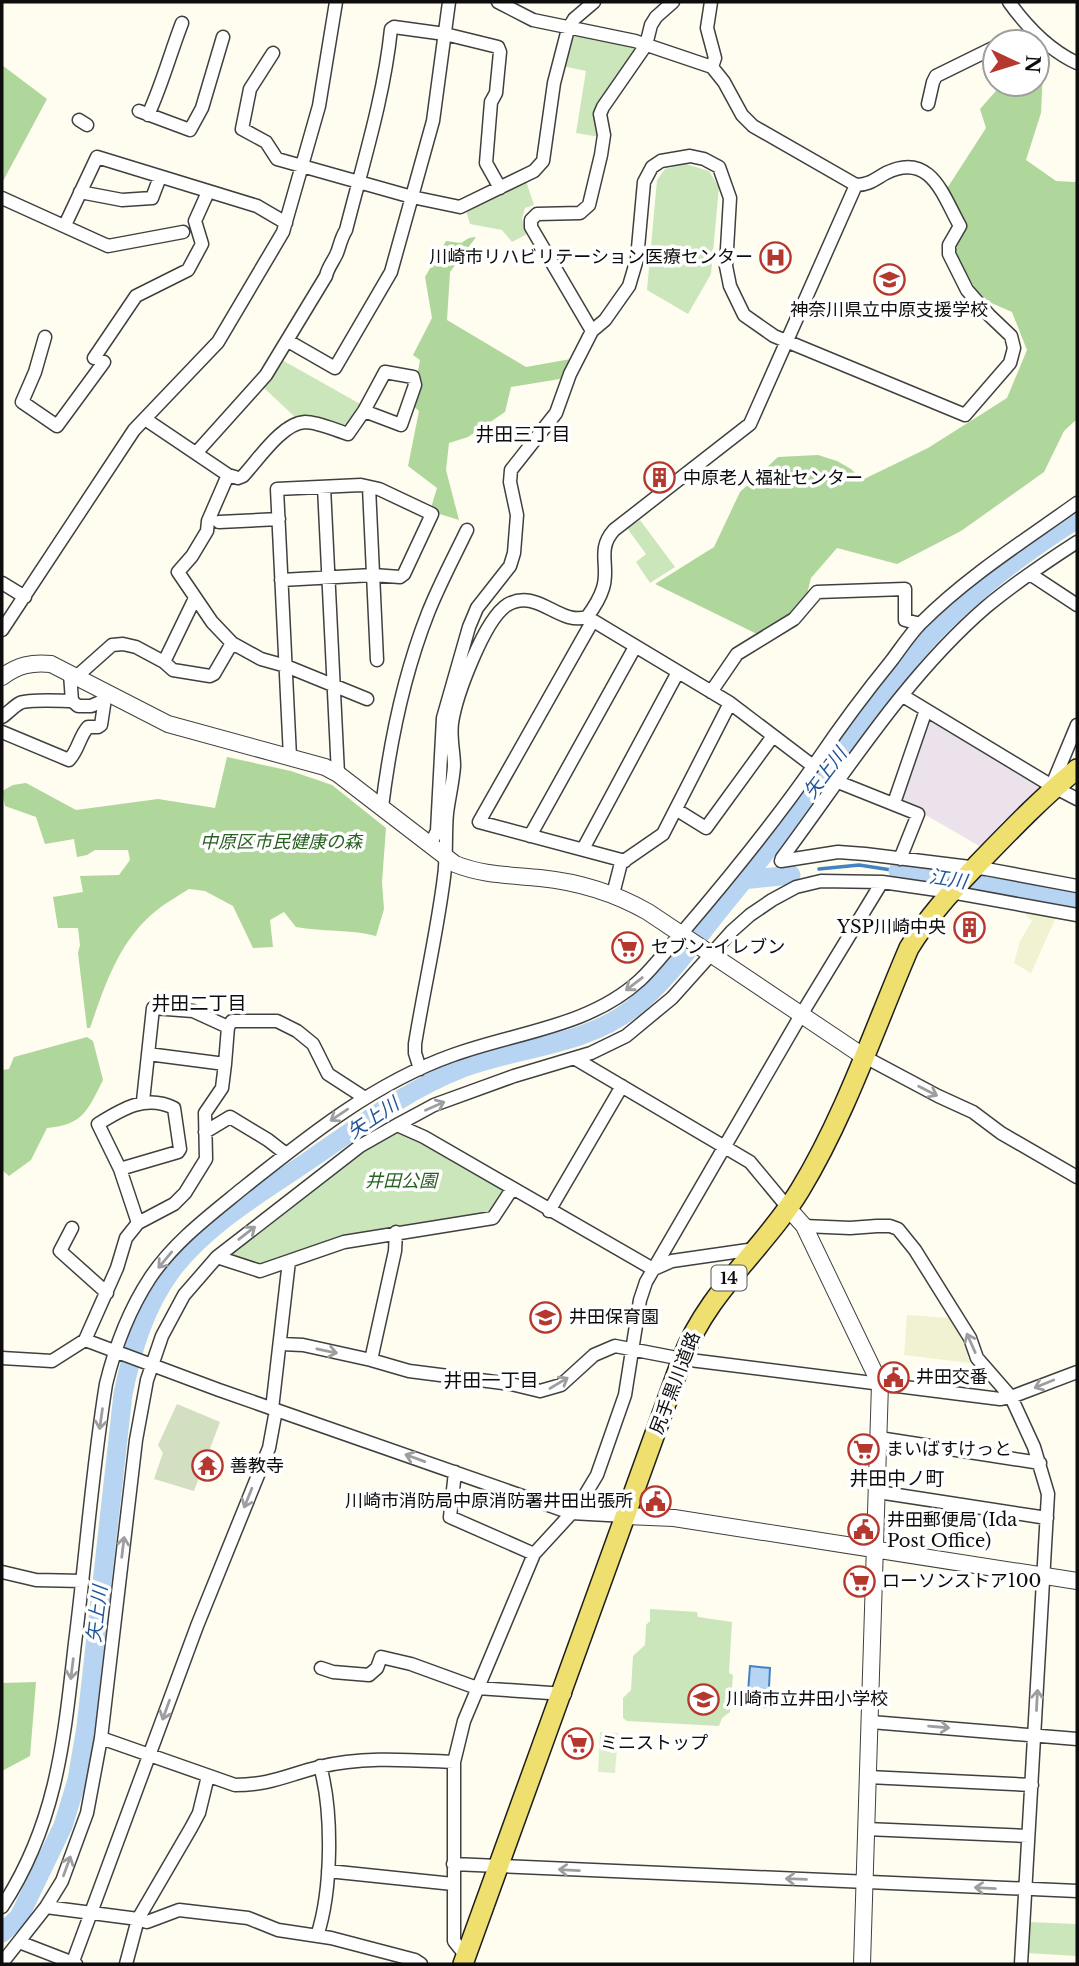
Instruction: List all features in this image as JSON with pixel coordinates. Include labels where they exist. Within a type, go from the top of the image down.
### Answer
[{"type":"main road","name":"尻手黒川道路","points":[[685,1359],[718,1304],[796,1216],[826,1142],[865,1058],[909,948],[930,916],[978,868],[1011,828],[1065,788],[1077,769]]},
{"type":"main road","name":"尻手黒川道路","points":[[466,1962],[503,1867],[692,1334],[713,1300],[755,1249],[796,1216]]},
{"type":"street","points":[[2,630],[122,446],[218,342],[286,223],[319,106],[336,2]]},
{"type":"street","points":[[288,341],[335,368],[391,272],[433,121],[449,2]]},
{"type":"street","points":[[430,845],[437,831],[443,718],[469,627],[477,608],[510,566],[514,553],[517,515],[510,482],[511,470],[556,414],[570,374],[592,331],[605,320],[629,286],[637,259],[644,182],[652,167],[661,161],[690,156],[704,159],[719,167],[730,198],[726,266],[736,302],[744,315],[774,336],[965,415],[1012,359],[1014,348],[1012,336],[975,300],[949,254],[949,245],[960,226],[933,177],[919,169],[895,169],[866,185],[856,185],[753,125],[743,115],[712,67],[646,45],[533,20],[498,2]]},
{"type":"street","points":[[273,53],[250,89],[242,129],[266,142],[277,159],[411,197],[460,207],[534,171],[542,160],[554,83],[568,29],[574,19],[594,2]]},
{"type":"street","points":[[592,331],[531,227],[531,220],[537,214],[580,212],[589,205],[604,135],[600,114],[646,45],[651,25],[673,2]]},
{"type":"street","points":[[711,2],[707,28],[715,58],[712,67]]},
{"type":"street","points":[[1009,2],[1031,28]]},
{"type":"street","points":[[182,23],[160,88],[144,113],[190,130],[202,108],[223,37]]},
{"type":"street","points":[[197,452],[266,375],[337,252],[346,230],[387,69],[391,29],[394,27],[445,34],[498,47],[500,52],[496,93],[491,102],[485,163],[499,188]]},
{"type":"street","points":[[1051,46],[1077,63]]},
{"type":"street","points":[[928,104],[936,76],[981,54]]},
{"type":"street","points":[[65,225],[97,156],[257,206],[286,223]]},
{"type":"street","points":[[80,192],[122,200],[152,198],[160,177]]},
{"type":"street","points":[[625,861],[479,822],[590,619],[603,589],[607,538],[750,424],[856,185]]},
{"type":"street","points":[[45,337],[23,402],[57,426],[136,296],[188,270],[202,244],[195,221],[208,192]]},
{"type":"street","points":[[2,198],[108,246],[183,232]]},
{"type":"street","points":[[145,419],[228,475],[238,478],[243,476],[283,431],[293,425],[304,422],[348,433],[364,411],[385,372],[413,377],[415,385],[401,425],[364,411]]},
{"type":"street","points":[[228,475],[208,520],[207,531],[192,556],[178,572],[212,622],[232,643],[261,659],[286,666],[367,699]]},
{"type":"street","points":[[324,487],[338,774]]},
{"type":"street","points":[[369,487],[377,660]]},
{"type":"street","points":[[282,580],[373,575],[400,577],[404,574],[432,514],[379,489],[369,487],[277,489],[290,757]]},
{"type":"street","points":[[2,1907],[35,1847],[54,1792],[71,1680],[100,1423],[114,1352],[136,1301],[151,1276],[188,1233],[286,1154],[365,1098],[420,1069],[471,1049],[567,1022],[612,1000],[639,981],[682,935],[738,864],[855,706],[920,624],[980,571],[1077,503]]},
{"type":"street","points":[[219,522],[279,519]]},
{"type":"street","points":[[382,807],[408,671],[428,612],[467,530]]},
{"type":"street","points":[[1077,542],[987,607],[923,671],[879,725],[781,861],[838,852],[978,868],[1077,886]]},
{"type":"street","points":[[1030,574],[1077,605]]},
{"type":"street","points":[[2,583],[25,597]]},
{"type":"street","points":[[711,692],[737,654],[794,619],[817,592],[905,589],[905,620],[920,624]]},
{"type":"street","points":[[164,662],[195,598]]},
{"type":"street","points":[[420,1069],[415,1044],[445,873],[447,813],[453,776],[452,722],[472,660],[485,632],[504,607],[514,601],[527,600],[571,618],[590,619],[730,703],[813,766]]},
{"type":"street","points":[[72,701],[73,675],[111,645],[118,643],[141,649],[173,670],[210,676],[214,674],[232,643]]},
{"type":"street","points":[[530,836],[635,647]]},
{"type":"street","points":[[2,677],[11,670],[35,663],[51,664],[105,696],[168,724],[325,767],[338,774],[455,864],[473,871],[561,881],[612,894],[648,912],[865,1058],[973,1112],[1005,1136],[1077,1177]]},
{"type":"street","points":[[583,849],[678,672]]},
{"type":"street","points":[[2,717],[20,703],[31,700],[72,701],[83,707],[91,706],[105,696]]},
{"type":"street","points":[[2,732],[69,760],[76,752],[81,734],[88,727],[101,725],[105,696]]},
{"type":"street","points":[[904,696],[1065,788],[1077,725]]},
{"type":"street","points":[[612,894],[621,863],[663,834],[730,703]]},
{"type":"street","points":[[894,803],[926,710]]},
{"type":"street","points":[[677,810],[706,828],[773,736]]},
{"type":"street","points":[[838,782],[918,814],[900,859]]},
{"type":"street","points":[[2,1963],[46,1907],[62,1881],[87,1813],[101,1738],[136,1440],[147,1380],[162,1336],[184,1296],[217,1257],[360,1146],[434,1105],[514,1076],[591,1053],[626,1036],[651,1018],[750,915],[796,887],[821,881],[882,882],[955,892],[1077,915]]},
{"type":"street","points":[[466,1962],[454,1941],[453,1884],[454,1762],[464,1721],[534,1554],[589,1492],[608,1448],[625,1395],[640,1300],[653,1269],[882,882]]},
{"type":"street","points":[[143,1101],[153,1008],[193,1011],[228,1027]]},
{"type":"street","points":[[2,1358],[52,1361],[85,1340],[107,1293],[125,1238],[138,1223],[174,1205],[185,1193],[206,1159],[205,1113],[222,1088],[228,1027],[232,1021],[277,1021],[296,1031],[313,1044],[328,1074],[365,1098]]},
{"type":"street","points":[[148,1054],[225,1064]]},
{"type":"street","points":[[574,1058],[750,1162],[796,1216],[880,1384],[862,1964]]},
{"type":"street","points":[[550,1211],[622,1086]]},
{"type":"street","points":[[120,1169],[178,1152],[180,1149],[174,1108],[143,1101],[121,1109],[98,1124],[120,1169],[138,1223]]},
{"type":"street","points":[[205,1132],[230,1118],[286,1154]]},
{"type":"street","points":[[397,1125],[653,1269]]},
{"type":"street","points":[[217,1257],[260,1271],[344,1241],[493,1217],[512,1189]]},
{"type":"street","points":[[796,1216],[850,1228],[890,1226],[898,1229],[915,1250],[970,1338],[977,1358],[1011,1398],[1040,1463],[1048,1494],[1021,1964]]},
{"type":"street","points":[[72,1228],[60,1251],[107,1293]]},
{"type":"street","points":[[371,1360],[396,1233]]},
{"type":"street","points":[[653,1269],[672,1261],[755,1249]]},
{"type":"street","points":[[19,1942],[73,1964],[197,1626],[269,1448],[289,1261]]},
{"type":"street","points":[[85,1340],[571,1513],[674,1518],[1077,1581]]},
{"type":"street","points":[[281,1343],[371,1360],[409,1371],[511,1384],[540,1391],[561,1385],[580,1366],[606,1348],[615,1346],[685,1359],[1000,1399],[1011,1398],[1077,1372]]},
{"type":"street","points":[[879,1438],[1040,1463]]},
{"type":"street","points":[[454,1472],[450,1517],[534,1554]]},
{"type":"street","points":[[878,1492],[1047,1518]]},
{"type":"street","points":[[2,1572],[36,1580],[83,1581]]},
{"type":"street","points":[[321,1668],[333,1672],[369,1675],[377,1668],[381,1657],[391,1658],[477,1688],[565,1694]]},
{"type":"street","points":[[871,1722],[1077,1739]]},
{"type":"street","points":[[101,1738],[235,1785],[257,1785],[320,1766],[377,1759],[454,1762]]},
{"type":"street","points":[[317,1936],[324,1915],[328,1871],[328,1810],[320,1766]]},
{"type":"street","points":[[126,1964],[138,1919],[199,1813],[208,1776]]},
{"type":"street","points":[[868,1777],[1032,1785]]},
{"type":"street","points":[[866,1829],[1028,1836]]},
{"type":"street","points":[[453,1864],[1077,1891]]},
{"type":"street","points":[[328,1871],[453,1884]]},
{"type":"street","points":[[46,1907],[147,1922],[179,1910],[248,1918],[278,1930],[317,1936],[415,1960],[421,1964]]},
{"type":"shaded area","points":[[933,717],[1044,784],[1045,789],[1021,812],[1003,821],[981,847],[898,799],[926,718]]},
{"type":"green space","points":[[576,33],[635,46],[638,52],[597,109],[600,137],[576,133],[586,71],[562,66],[572,36]]},
{"type":"green space","points":[[2,65],[47,99],[2,183]]},
{"type":"green space","points":[[990,98],[1042,98],[1041,113],[1026,160],[1056,181],[1075,182],[1077,179],[1077,419],[1064,431],[1044,472],[961,531],[897,564],[837,548],[811,578],[804,606],[757,634],[655,584],[714,547],[740,492],[778,457],[818,455],[837,461],[851,469],[862,480],[928,448],[1007,398],[1027,350],[1012,312],[980,298],[954,250],[965,225],[946,190],[986,128],[980,109]]},
{"type":"green space","points":[[686,164],[709,171],[719,187],[711,274],[688,314],[647,290],[657,180],[665,169]]},
{"type":"green space","points":[[526,181],[534,205],[525,208],[522,219],[527,234],[512,242],[502,230],[470,224],[466,211]]},
{"type":"green space","points":[[476,237],[450,272],[447,320],[526,367],[571,359],[560,379],[511,387],[505,412],[468,437],[449,443],[446,470],[459,520],[430,511],[437,488],[408,466],[419,411],[412,405],[420,360],[413,355],[432,318],[425,277],[446,241],[461,243]]},
{"type":"green space","points":[[282,360],[362,405],[349,425],[344,428],[297,419],[263,387]]},
{"type":"green space","points":[[640,520],[675,567],[650,583],[636,562],[646,554],[627,528]]},
{"type":"green space","name":"中原区市民健康の森","points":[[227,757],[291,771],[332,785],[386,828],[382,882],[384,909],[376,936],[296,927],[284,912],[270,920],[273,947],[253,948],[233,906],[205,891],[189,889],[157,910],[133,935],[115,964],[90,1028],[87,1028],[78,953],[78,928],[58,928],[53,897],[83,892],[80,876],[119,875],[130,860],[128,850],[95,850],[77,857],[74,839],[45,844],[36,817],[5,806],[2,791],[13,785],[26,783],[76,810],[158,799],[215,808]]},
{"type":"green space","points":[[1021,910],[1057,915],[1031,973],[1014,963],[1020,941],[1032,921]]},
{"type":"green space","points":[[87,1037],[93,1041],[103,1080],[93,1100],[77,1119],[47,1128],[31,1160],[9,1176],[2,1170],[2,1070],[9,1069],[14,1057]]},
{"type":"green space","name":"井田公園","points":[[400,1128],[504,1187],[505,1191],[491,1214],[261,1266],[232,1258],[230,1254],[359,1154]]},
{"type":"green space","points":[[907,1315],[951,1318],[962,1337],[970,1363],[904,1355]]},
{"type":"green space","points":[[177,1404],[220,1422],[194,1491],[154,1479],[163,1453],[158,1445]]},
{"type":"green space","points":[[650,1609],[697,1612],[698,1617],[732,1622],[729,1673],[733,1675],[730,1712],[722,1718],[719,1726],[627,1721],[623,1718],[623,1698],[631,1690],[633,1656],[645,1645]]},
{"type":"green space","points":[[36,1682],[30,1756],[2,1771],[2,1683]]},
{"type":"green space","points":[[600,1732],[618,1733],[615,1773],[598,1772]]},
{"type":"green space","points":[[1028,1922],[1077,1924],[1077,1956],[1026,1953]]},
{"type":"water","points":[[750,1666],[770,1668],[768,1707],[747,1705]]},
{"type":"waterway","name":"矢上川","points":[[2,1933],[19,1917],[63,1826],[77,1780],[86,1727],[123,1394],[147,1313],[172,1270],[186,1253],[236,1210],[402,1098],[463,1068],[594,1030],[633,1008],[659,985],[682,958],[795,815],[906,664],[931,636],[990,581],[1077,519]]},
{"type":"waterway","name":"江川","points":[[819,869],[859,865],[898,871]]},
{"type":"waterway","name":"江川","points":[[898,871],[1077,901]]},
{"type":"waterway","name":"江川","points":[[743,880],[791,875]]},
{"type":"place","name":"川崎市リハビリテーション医療センター","points":[[776,257]]},
{"type":"place","name":"神奈川県立中原支援学校","points":[[889,280]]},
{"type":"place","name":"中原老人福祉センター","points":[[660,478]]},
{"type":"place","name":"YSP川崎中央","points":[[969,927]]},
{"type":"place","name":"セブン-イレブン","points":[[628,947]]},
{"type":"place","name":"井田保育園","points":[[546,1317]]},
{"type":"place","name":"井田交番","points":[[893,1377]]},
{"type":"place","name":"まいばすけっと","points":[[863,1449]]},
{"type":"place","name":"善教寺","points":[[207,1466]]},
{"type":"place","name":"川崎市消防局中原消防署井田出張所","points":[[656,1501]]},
{"type":"place","name":"井田郵便局 (Ida Post Office)","points":[[864,1530]]},
{"type":"place","name":"ローソンストア100","points":[[859,1581]]},
{"type":"place","name":"川崎市立井田小学校","points":[[703,1699]]},
{"type":"place","name":"ミニストップ","points":[[577,1743]]},
{"type":"district","name":"井田三丁目","points":[[523,434]]},
{"type":"district","name":"井田二丁目","points":[[199,1003]]},
{"type":"district","name":"井田一丁目","points":[[491,1380]]},
{"type":"district","name":"井田中ノ町","points":[[897,1478]]}]
